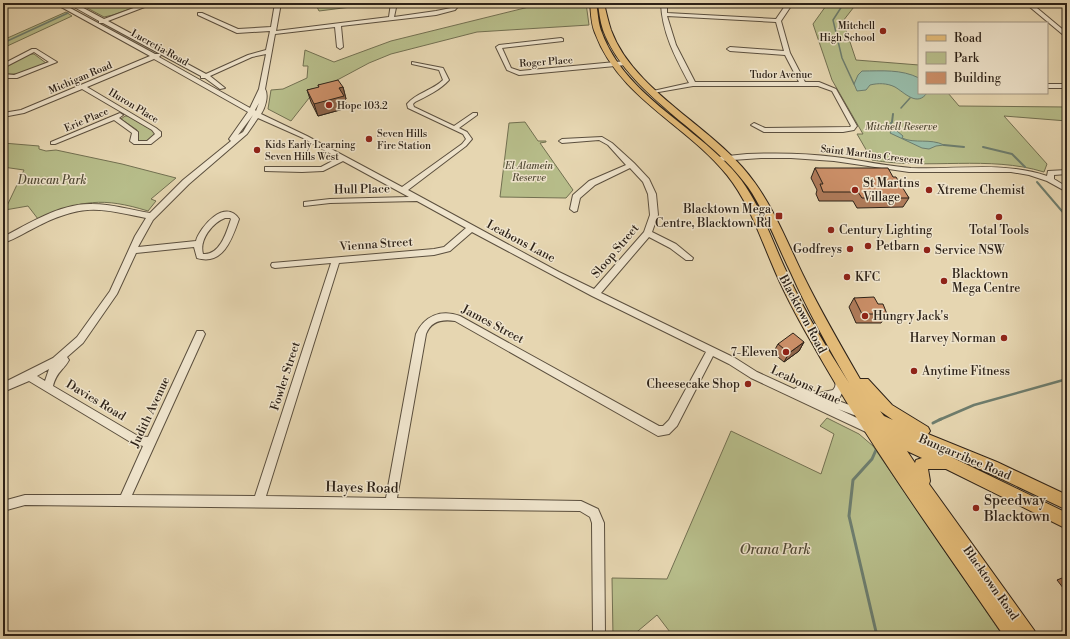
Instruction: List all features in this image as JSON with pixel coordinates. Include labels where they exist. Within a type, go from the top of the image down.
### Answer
[{"type":"main road","name":"Blacktown Road","points":[[593,3],[594,16],[599,35],[614,65],[651,102],[724,159],[752,185],[770,214],[811,304],[876,425],[1014,636]]},
{"type":"main road","name":"Blacktown Road","points":[[601,3],[603,20],[612,44],[626,63],[655,92],[697,129],[724,159],[752,207],[802,316],[862,414],[876,425]]},
{"type":"main road","points":[[836,350],[872,394],[892,413],[992,467]]},
{"type":"main road","name":"Bungarribee Road","points":[[876,425],[890,437],[963,469],[1067,521]]},
{"type":"main road","name":"Bungarribee Road","points":[[876,425],[992,467],[1067,503]]},
{"type":"main road","name":"Blacktown Road","points":[[890,437],[1028,636]]},
{"type":"main road","points":[[936,504],[920,473],[921,465],[930,461],[963,469]]},
{"type":"street","name":"Lucretia Road","points":[[57,3],[256,111]]},
{"type":"street","name":"Lucretia Road","points":[[70,3],[105,20],[162,53],[206,76],[225,91],[245,100],[256,111]]},
{"type":"street","points":[[96,24],[152,3]]},
{"type":"street","points":[[224,150],[256,111],[258,97],[262,89],[270,51],[278,3]]},
{"type":"street","points":[[391,19],[394,3]]},
{"type":"street","points":[[200,14],[237,31],[273,31],[338,26],[446,12],[453,9],[458,3]]},
{"type":"street","points":[[664,3],[664,14],[668,33],[693,84]]},
{"type":"street","points":[[790,3],[778,21],[787,53],[803,84]]},
{"type":"street","points":[[1028,3],[1067,36]]},
{"type":"street","points":[[664,14],[778,21]]},
{"type":"street","points":[[338,26],[340,47]]},
{"type":"street","name":"Roger Place","points":[[561,40],[499,46],[509,69],[514,72],[523,73],[626,63]]},
{"type":"street","points":[[730,49],[787,53]]},
{"type":"street","points":[[3,66],[34,50],[54,62],[15,76],[3,76]]},
{"type":"street","points":[[198,80],[250,56],[270,51]]},
{"type":"street","name":"Michigan Road","points":[[3,115],[22,112],[162,53]]},
{"type":"street","points":[[400,189],[420,178],[422,175],[464,145],[469,139],[465,133],[411,108],[410,104],[413,101],[441,85],[446,80],[441,69],[414,63]]},
{"type":"street","name":"Tudor Avenue","points":[[655,92],[693,84],[819,84],[834,90],[854,126],[852,129],[764,130],[754,125]]},
{"type":"street","points":[[1048,86],[1067,86]]},
{"type":"street","name":"Huron Place","points":[[83,87],[158,132],[158,138],[146,143],[136,143],[133,141],[135,132],[115,118]]},
{"type":"street","points":[[248,130],[264,93],[262,89]]},
{"type":"street","points":[[245,100],[258,97]]},
{"type":"street","name":"Leabons Lane","points":[[256,111],[273,123],[302,136],[594,294],[711,350],[754,375],[876,425]]},
{"type":"street","name":"Leabons Lane","points":[[256,111],[298,131],[302,136]]},
{"type":"street","name":"Erie Place","points":[[53,143],[115,118],[126,112]]},
{"type":"street","points":[[455,128],[475,114]]},
{"type":"street","points":[[48,387],[52,373],[69,354],[106,305],[121,279],[133,250],[149,219],[181,187],[224,150],[234,144],[248,130],[258,124],[273,123]]},
{"type":"street","name":"Sloop Street","points":[[562,141],[600,138],[610,144],[646,181],[652,194],[654,215],[648,234],[594,294]]},
{"type":"street","name":"Saint Martins Crescent","points":[[724,159],[820,157],[918,171],[1011,170],[1026,172],[1050,180],[1067,190]]},
{"type":"street","points":[[268,169],[319,170],[327,168],[342,158]]},
{"type":"street","points":[[574,209],[576,197],[592,183],[631,165]]},
{"type":"street","points":[[1050,180],[1051,173],[1067,172]]},
{"type":"street","name":"Hull Place","points":[[307,204],[330,201],[417,199]]},
{"type":"street","points":[[3,240],[72,210],[96,206],[116,209],[149,219]]},
{"type":"street","points":[[224,215],[234,217],[235,221],[218,254],[210,257],[200,256],[198,253],[199,244],[204,232],[216,218],[224,215]]},
{"type":"street","name":"Vienna Street","points":[[275,265],[434,252],[447,249],[471,228]]},
{"type":"street","points":[[648,234],[673,246],[689,258]]},
{"type":"street","points":[[133,250],[199,244]]},
{"type":"street","name":"Fowler Street","points":[[259,500],[336,260]]},
{"type":"street","name":"James Street","points":[[391,503],[421,334],[428,322],[438,317],[448,316],[457,318],[650,428],[665,434],[673,423],[711,350]]},
{"type":"street","name":"Judith Avenue","points":[[124,500],[200,334]]},
{"type":"street","points":[[3,388],[56,361],[73,347]]},
{"type":"street","name":"Leabons Lane","points":[[732,361],[751,367],[817,397],[862,414]]},
{"type":"street","name":"Davies Road","points":[[29,376],[136,440],[150,442]]},
{"type":"street","points":[[817,397],[836,394],[840,387],[840,379]]},
{"type":"street","name":"Hayes Road","points":[[3,506],[25,500],[259,500],[581,506],[590,509],[594,513],[598,523],[600,636]]},
{"type":"green space","points":[[78,3],[147,3],[104,17]]},
{"type":"green space","points":[[315,3],[362,3],[359,6],[319,11]]},
{"type":"green space","points":[[545,3],[586,3],[589,25],[477,32],[391,54],[369,63],[313,93],[291,121],[268,109],[271,90],[283,89],[307,78],[308,66],[303,66],[305,50],[334,62],[391,41]]},
{"type":"green space","name":"Mitchell Reserve","points":[[828,3],[857,3],[843,21],[856,60],[918,65],[918,94],[949,94],[959,106],[1067,107],[1067,121],[1004,116],[1047,164],[1044,172],[1002,164],[915,164],[872,160],[857,134],[863,134],[832,80],[813,24]]},
{"type":"green space","points":[[66,12],[72,16],[3,48],[3,40]]},
{"type":"green space","points":[[30,54],[34,54],[46,63],[20,74],[3,74],[3,67]]},
{"type":"green space","points":[[128,116],[157,133],[147,141],[138,141],[137,130],[121,119]]},
{"type":"green space","name":"El Alamein Reserve","points":[[525,122],[538,141],[546,141],[540,143],[573,190],[566,198],[500,197],[509,123]]},
{"type":"green space","name":"Duncan Park","points":[[3,143],[39,146],[39,149],[46,151],[56,150],[122,164],[176,178],[151,199],[156,201],[148,211],[105,202],[80,204],[38,219],[28,206],[5,210],[24,170],[3,167]]},
{"type":"green space","name":"Orana Park","points":[[827,418],[859,434],[873,446],[1003,636],[673,636],[657,615],[632,636],[613,636],[612,578],[667,579],[731,431],[821,474],[834,434],[820,426]]},
{"type":"shaded area","points":[[862,71],[891,71],[905,73],[918,78],[918,94],[926,94],[919,99],[915,99],[911,98],[895,87],[882,84],[870,85],[866,90],[857,91],[854,84],[858,75]]},
{"type":"shaded area","points":[[892,122],[891,126],[903,136],[902,138],[912,141],[933,142],[944,145],[929,149],[922,148],[890,133],[892,130],[890,123]]},
{"type":"building","points":[[338,80],[343,87],[339,88],[344,96],[314,104],[307,90],[319,87],[318,85]]},
{"type":"building","points":[[815,168],[888,168],[893,177],[896,177],[909,198],[862,198],[858,192],[823,192],[820,184],[823,184]]},
{"type":"building","points":[[874,297],[878,304],[883,304],[887,314],[862,314],[854,298]]},
{"type":"building","points":[[793,333],[804,342],[789,353],[778,344]]},
{"type":"waterway","points":[[844,3],[833,20],[842,58],[854,84]]},
{"type":"waterway","points":[[3,43],[68,13]]},
{"type":"waterway","points":[[901,108],[910,98]]},
{"type":"waterway","points":[[892,122],[893,114]]},
{"type":"waterway","points":[[944,145],[964,147]]},
{"type":"waterway","points":[[983,147],[1012,154],[1025,167]]},
{"type":"waterway","points":[[1037,182],[1067,217]]},
{"type":"waterway","points":[[939,420],[974,405],[1067,379]]},
{"type":"waterway","points":[[933,423],[939,420]]},
{"type":"waterway","points":[[876,450],[872,459],[853,480],[849,516],[877,636]]},
{"type":"place","name":"Mitchell High School","points":[[883,31]]},
{"type":"place","name":"Hope 103.2","points":[[329,105]]},
{"type":"place","name":"Seven Hills Fire Station","points":[[369,139]]},
{"type":"place","name":"Kids Early Learning Seven Hills West","points":[[257,150]]},
{"type":"place","name":"St Martins Village","points":[[855,190]]},
{"type":"place","name":"Xtreme Chemist","points":[[929,190]]},
{"type":"place","name":"Blacktown Mega Centre, Blacktown Rd","points":[[779,216]]},
{"type":"place","name":"Total Tools","points":[[999,217]]},
{"type":"place","name":"Century Lighting","points":[[831,230]]},
{"type":"place","name":"Petbarn","points":[[868,246]]},
{"type":"place","name":"Godfreys","points":[[850,249]]},
{"type":"place","name":"Service NSW","points":[[927,250]]},
{"type":"place","name":"KFC","points":[[847,277]]},
{"type":"place","name":"Blacktown Mega Centre","points":[[944,281]]},
{"type":"place","name":"Hungry Jack's","points":[[865,316]]},
{"type":"place","name":"Harvey Norman","points":[[1004,338]]},
{"type":"place","name":"7-Eleven","points":[[786,352]]},
{"type":"place","name":"Anytime Fitness","points":[[914,371]]},
{"type":"place","name":"Cheesecake Shop","points":[[748,384]]},
{"type":"place","name":"Speedway Blacktown","points":[[976,508]]}]
